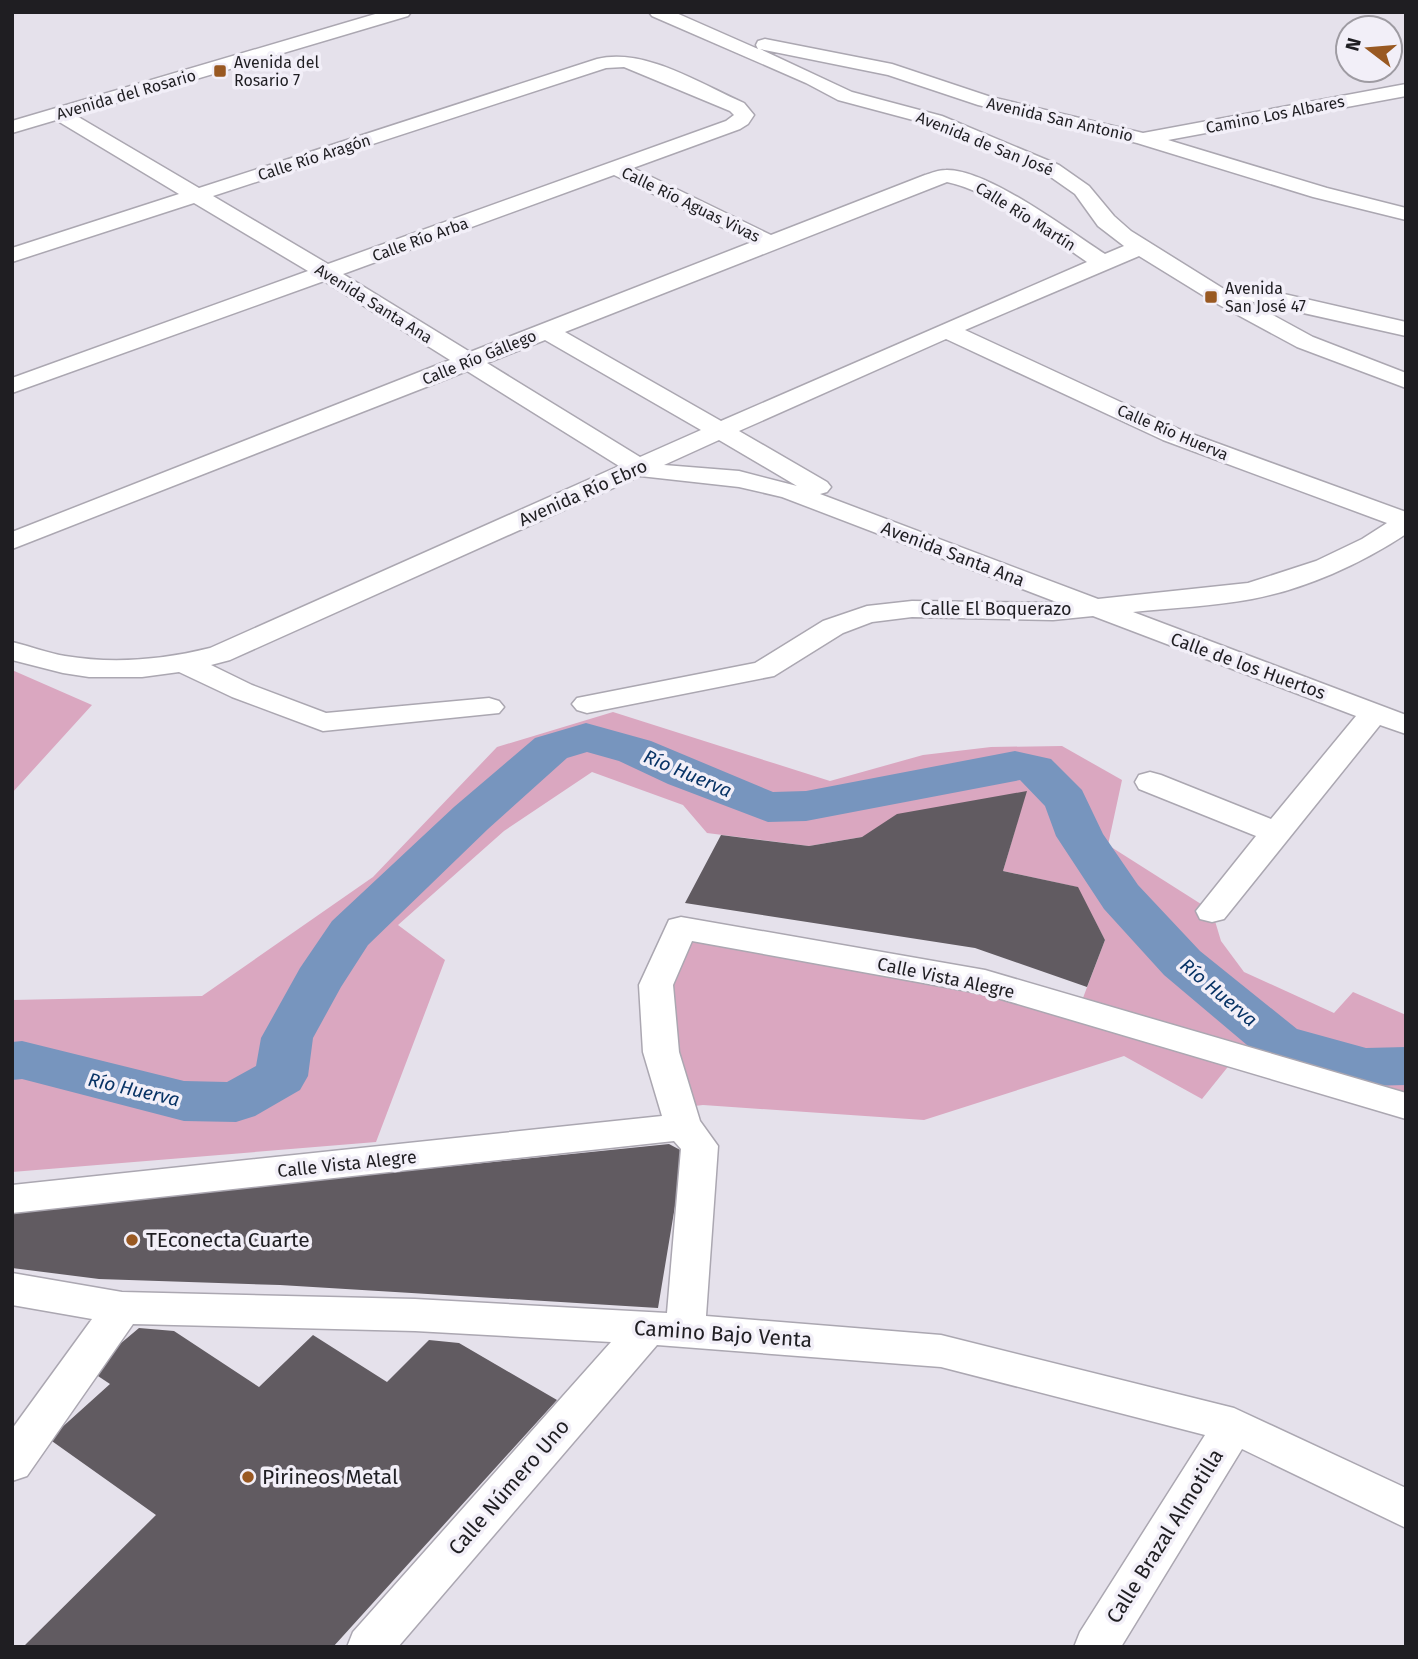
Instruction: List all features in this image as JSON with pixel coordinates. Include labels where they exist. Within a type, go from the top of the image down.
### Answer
[{"type":"street","name":"Avenida del Rosario","points":[[12,127],[402,12]]},
{"type":"street","name":"Avenida de San José","points":[[658,12],[845,96],[935,120],[1052,169],[1082,190],[1114,229],[1220,296],[1305,342],[1406,381]]},
{"type":"street","name":"Avenida San Antonio","points":[[712,36],[892,71],[1011,108],[1143,139],[1320,193],[1406,214]]},
{"type":"street","points":[[764,58],[784,48]]},
{"type":"street","name":"Calle Río Aragón","points":[[12,255],[616,61],[639,64],[737,107],[744,115]]},
{"type":"street","name":"Camino Los Albares","points":[[1143,139],[1406,90]]},
{"type":"street","name":"Avenida Santa Ana","points":[[60,114],[327,274],[639,468],[751,481],[856,515],[1090,607]]},
{"type":"street","name":"Calle Río Arba","points":[[12,386],[733,125],[744,115]]},
{"type":"street","name":"Calle Río Aguas Vivas","points":[[614,167],[769,242]]},
{"type":"street","name":"Calle Río Gállego","points":[[12,541],[769,242],[932,179],[947,176]]},
{"type":"street","name":"Calle Río Martín","points":[[947,176],[967,180],[1015,205],[1102,262]]},
{"type":"street","name":"Avenida Río Ebro","points":[[12,650],[34,659],[85,668],[138,669],[184,663],[237,647],[946,330],[1141,247]]},
{"type":"street","points":[[1220,296],[1249,293],[1404,326]]},
{"type":"street","name":"Avenida Santa Ana","points":[[545,330],[824,491],[856,515]]},
{"type":"street","name":"Calle Río Huerva","points":[[946,330],[1172,435],[1406,522]]},
{"type":"street","name":"Calle El Boquerazo","points":[[587,704],[764,670],[833,627],[867,614],[912,609],[1053,612],[1219,596],[1278,584],[1349,557],[1406,522]]},
{"type":"street","name":"Calle de los Huertos","points":[[1090,607],[1406,725]]},
{"type":"street","points":[[184,663],[242,691],[323,722],[489,707]]},
{"type":"street","points":[[1212,911],[1374,713]]},
{"type":"street","points":[[1150,782],[1275,832]]},
{"type":"street","name":"Calle Vista Alegre","points":[[666,1330],[690,1296],[700,1146],[682,1127],[661,1052],[656,985],[681,928],[985,982],[1406,1107]]},
{"type":"street","name":"Calle Vista Alegre","points":[[12,1199],[682,1127]]},
{"type":"street","name":"Camino Bajo Venta","points":[[12,1289],[122,1308],[415,1315],[941,1350],[1234,1425],[1406,1509]]},
{"type":"street","points":[[12,1463],[122,1308]]},
{"type":"street","name":"Calle Número Uno","points":[[369,1647],[666,1330]]},
{"type":"street","name":"Calle Brazal Almotilla","points":[[1096,1647],[1234,1425]]},
{"type":"shaded area","points":[[12,670],[92,705],[12,793]]},
{"type":"shaded area","points":[[613,712],[830,781],[923,755],[991,747],[1062,746],[1122,780],[1108,845],[1212,911],[1221,941],[1244,972],[1334,1013],[1353,992],[1406,1015],[1406,1106],[1235,1058],[1202,1099],[1124,1056],[924,1120],[703,1105],[677,1108],[661,1052],[681,928],[1078,1011],[1105,940],[1077,887],[1003,871],[1026,792],[862,837],[809,846],[707,833],[683,805],[592,772],[504,831],[398,925],[445,960],[376,1142],[12,1172],[12,1000],[202,996],[373,877],[497,747]]},
{"type":"building","points":[[1027,791],[1003,871],[1078,887],[1105,940],[1087,987],[975,948],[685,903],[721,835],[809,846],[862,837],[897,814]]},
{"type":"building","points":[[669,1144],[684,1152],[658,1308],[280,1285],[99,1279],[12,1268],[12,1211]]},
{"type":"building","name":"Pirineos Metal","points":[[139,1328],[174,1331],[259,1387],[313,1335],[387,1382],[429,1340],[459,1343],[557,1400],[333,1647],[23,1647],[156,1515],[49,1439],[110,1384],[89,1370]]},
{"type":"waterway","name":"Río Huerva","points":[[12,1061],[22,1060],[184,1101],[236,1102],[281,1076],[287,1038],[318,981],[350,933],[471,818],[551,748],[586,737],[635,751],[684,774],[768,807],[806,806],[1015,765],[1035,769],[1066,800],[1080,836],[1121,897],[1182,963],[1279,1043],[1366,1067],[1406,1066]]},
{"type":"place","name":"Avenida del Rosario 7","points":[[220,71]]},
{"type":"place","name":"Avenida San José 47","points":[[1211,297]]},
{"type":"place","name":"TEconecta Cuarte","points":[[132,1240]]},
{"type":"place","name":"Pirineos Metal","points":[[248,1477]]}]
